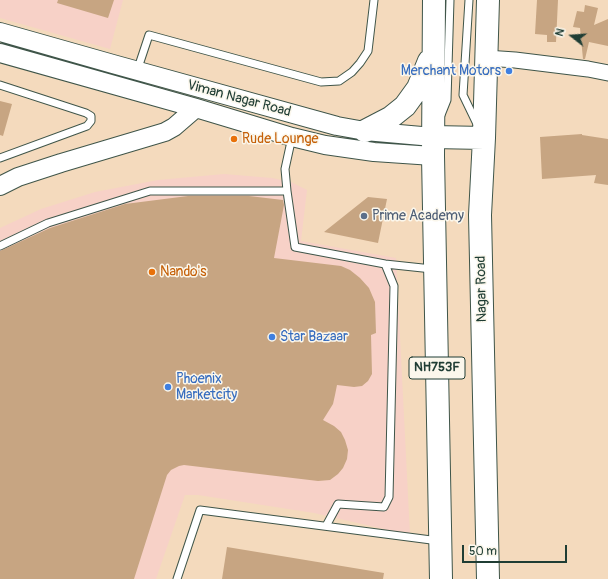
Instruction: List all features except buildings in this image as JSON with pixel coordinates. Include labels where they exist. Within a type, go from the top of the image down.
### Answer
[{"type":"highway","name":"NH753F","points":[[434,0],[433,147],[441,579]]},
{"type":"highway","name":"Nagar Road","points":[[488,0],[480,215],[488,579]]},
{"type":"highway","points":[[365,130],[390,118],[405,106],[418,88],[433,51]]},
{"type":"highway","name":"Viman Nagar Road","points":[[433,147],[484,138]]},
{"type":"street","name":"Viman Nagar Road","points":[[0,32],[338,126],[365,130],[433,147]]},
{"type":"street","name":"Viman Nagar Road","points":[[0,53],[196,108],[292,137],[325,145],[374,152],[433,147]]},
{"type":"street","points":[[486,58],[515,60],[608,73]]},
{"type":"street","points":[[0,186],[18,177],[165,132],[174,127],[196,108]]},
{"type":"lane","points":[[137,71],[149,35],[321,82],[339,81],[356,68],[368,51],[374,0]]},
{"type":"lane","points":[[433,147],[447,100],[450,0]]},
{"type":"lane","points":[[469,0],[463,96],[484,138]]},
{"type":"lane","points":[[0,85],[86,113],[91,116],[91,121],[87,126],[0,158]]},
{"type":"lane","points":[[292,137],[285,169],[296,247],[385,264],[435,269]]},
{"type":"lane","points":[[0,246],[48,223],[150,191],[287,191]]},
{"type":"lane","points":[[326,526],[338,504],[384,507],[389,497],[394,286],[385,264]]},
{"type":"lane","points":[[177,579],[200,510],[440,541]]},
{"type":"shaded area","points":[[0,0],[123,0],[110,49],[0,18]]},
{"type":"shaded area","name":"Phoenix Marketcity","points":[[224,174],[272,178],[291,182],[307,190],[301,241],[396,258],[410,535],[314,513],[198,495],[185,495],[156,579],[0,579],[0,228],[41,209],[95,192],[158,180]]},
{"type":"place","name":"Merchant Motors","points":[[509,71]]},
{"type":"place","name":"Rude Lounge","points":[[234,139]]},
{"type":"place","name":"Prime Academy","points":[[364,216]]},
{"type":"place","name":"Nando's","points":[[152,272]]},
{"type":"place","name":"Star Bazaar","points":[[272,337]]},
{"type":"place","name":"Phoenix Marketcity","points":[[168,387]]}]
